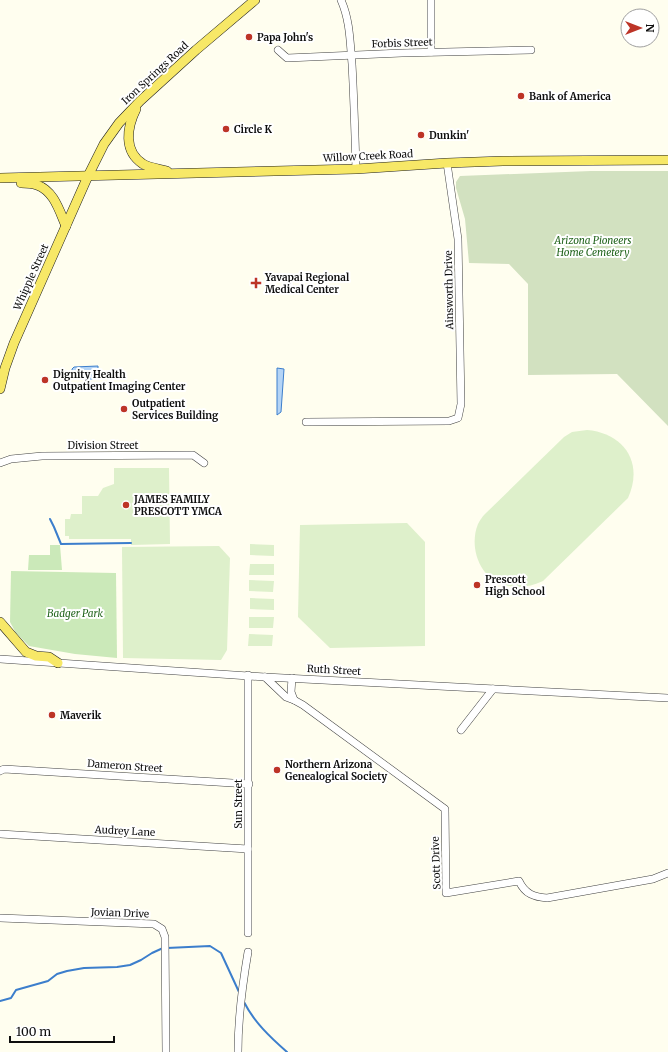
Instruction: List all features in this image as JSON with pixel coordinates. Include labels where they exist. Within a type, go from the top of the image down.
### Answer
[{"type":"main road","name":"Iron Springs Road","points":[[88,176],[104,144],[119,123],[140,101],[252,1]]},
{"type":"main road","points":[[140,101],[130,120],[128,142],[132,151],[144,165],[174,174]]},
{"type":"main road","name":"Willow Creek Road","points":[[4,178],[356,169],[447,163],[668,160]]},
{"type":"main road","name":"Whipple Street","points":[[0,389],[3,368],[88,176]]},
{"type":"main road","points":[[4,178],[19,183],[36,184],[48,191],[56,202],[66,226]]},
{"type":"main road","points":[[0,622],[26,652],[36,656],[49,657],[58,663]]},
{"type":"street","points":[[341,0],[346,11],[349,27],[356,115],[356,169]]},
{"type":"street","points":[[431,0],[431,52]]},
{"type":"street","name":"Forbis Street","points":[[278,50],[287,58],[431,52],[531,50]]},
{"type":"street","name":"Ainsworth Drive","points":[[306,422],[449,421],[458,418],[461,404],[458,239],[447,163]]},
{"type":"street","name":"Division Street","points":[[0,463],[11,459],[42,456],[192,455],[204,463]]},
{"type":"street","name":"Ruth Street","points":[[0,659],[265,677],[668,698]]},
{"type":"street","name":"Sun Street","points":[[248,675],[248,933]]},
{"type":"street","name":"Scott Drive","points":[[265,677],[286,697],[303,705],[445,809],[446,893],[519,881],[522,888],[534,897],[547,898],[653,879],[668,873]]},
{"type":"street","points":[[292,678],[291,692],[294,700]]},
{"type":"street","points":[[460,730],[493,689]]},
{"type":"street","name":"Dameron Street","points":[[0,771],[10,769],[249,784]]},
{"type":"street","name":"Audrey Lane","points":[[3,834],[248,849]]},
{"type":"street","name":"Jovian Drive","points":[[0,918],[154,924],[162,929],[165,937],[166,1052]]},
{"type":"street","points":[[238,1052],[238,1021],[248,952]]},
{"type":"green space","name":"Arizona Pioneers Home Cemetery","points":[[591,171],[668,171],[668,426],[617,374],[528,375],[528,284],[509,264],[469,263],[465,219],[456,188],[456,182],[460,176]]},
{"type":"green space","points":[[587,430],[600,432],[611,437],[627,452],[632,462],[634,473],[628,498],[543,581],[521,587],[500,583],[491,578],[478,560],[475,548],[475,533],[480,520],[564,437],[572,432]]},
{"type":"green space","name":"JAMES FAMILY PRESCOTT YMCA","points":[[114,468],[169,468],[170,544],[131,545],[131,539],[69,539],[69,536],[65,536],[65,519],[70,519],[71,514],[82,514],[82,496],[98,496],[103,488],[114,484]]},
{"type":"green space","points":[[407,523],[425,542],[425,646],[330,648],[298,617],[300,525]]},
{"type":"green space","points":[[250,544],[274,545],[274,556],[250,555]]},
{"type":"green space","points":[[50,545],[60,545],[62,570],[28,570],[29,555],[50,555]]},
{"type":"green space","points":[[219,546],[230,558],[227,650],[221,660],[123,658],[122,547]]},
{"type":"green space","points":[[250,564],[274,564],[274,575],[249,575]]},
{"type":"green space","name":"Badger Park","points":[[11,571],[116,573],[117,658],[75,654],[29,646],[16,633],[10,622]]},
{"type":"green space","points":[[249,580],[274,581],[273,592],[249,591]]},
{"type":"green space","points":[[250,598],[274,599],[274,610],[250,609]]},
{"type":"green space","points":[[249,617],[274,617],[273,628],[249,628]]},
{"type":"green space","points":[[249,634],[273,635],[272,646],[248,646]]},
{"type":"water","points":[[98,366],[98,379],[73,379],[72,369],[74,367]]},
{"type":"water","points":[[277,368],[284,369],[281,412],[277,415]]},
{"type":"waterway","points":[[50,519],[61,544],[131,543]]},
{"type":"waterway","points":[[167,948],[210,946],[221,953],[239,992]]},
{"type":"waterway","points":[[0,1001],[11,998],[16,990],[48,981],[57,974],[84,968],[130,965],[163,948]]},
{"type":"waterway","points":[[244,1002],[258,1023],[287,1052]]},
{"type":"place","name":"Papa John's","points":[[249,37]]},
{"type":"place","name":"Bank of America","points":[[521,96]]},
{"type":"place","name":"Circle K","points":[[226,129]]},
{"type":"place","name":"Dunkin'","points":[[421,135]]},
{"type":"place","name":"Yavapai Regional Medical Center","points":[[256,283]]},
{"type":"place","name":"Dignity Health Outpatient Imaging Center","points":[[45,380]]},
{"type":"place","name":"Outpatient Services Building","points":[[124,409]]},
{"type":"place","name":"JAMES FAMILY PRESCOTT YMCA","points":[[126,505]]},
{"type":"place","name":"Prescott High School","points":[[477,585]]},
{"type":"place","name":"Maverik","points":[[52,715]]},
{"type":"place","name":"Northern Arizona Genealogical Society","points":[[277,770]]}]
